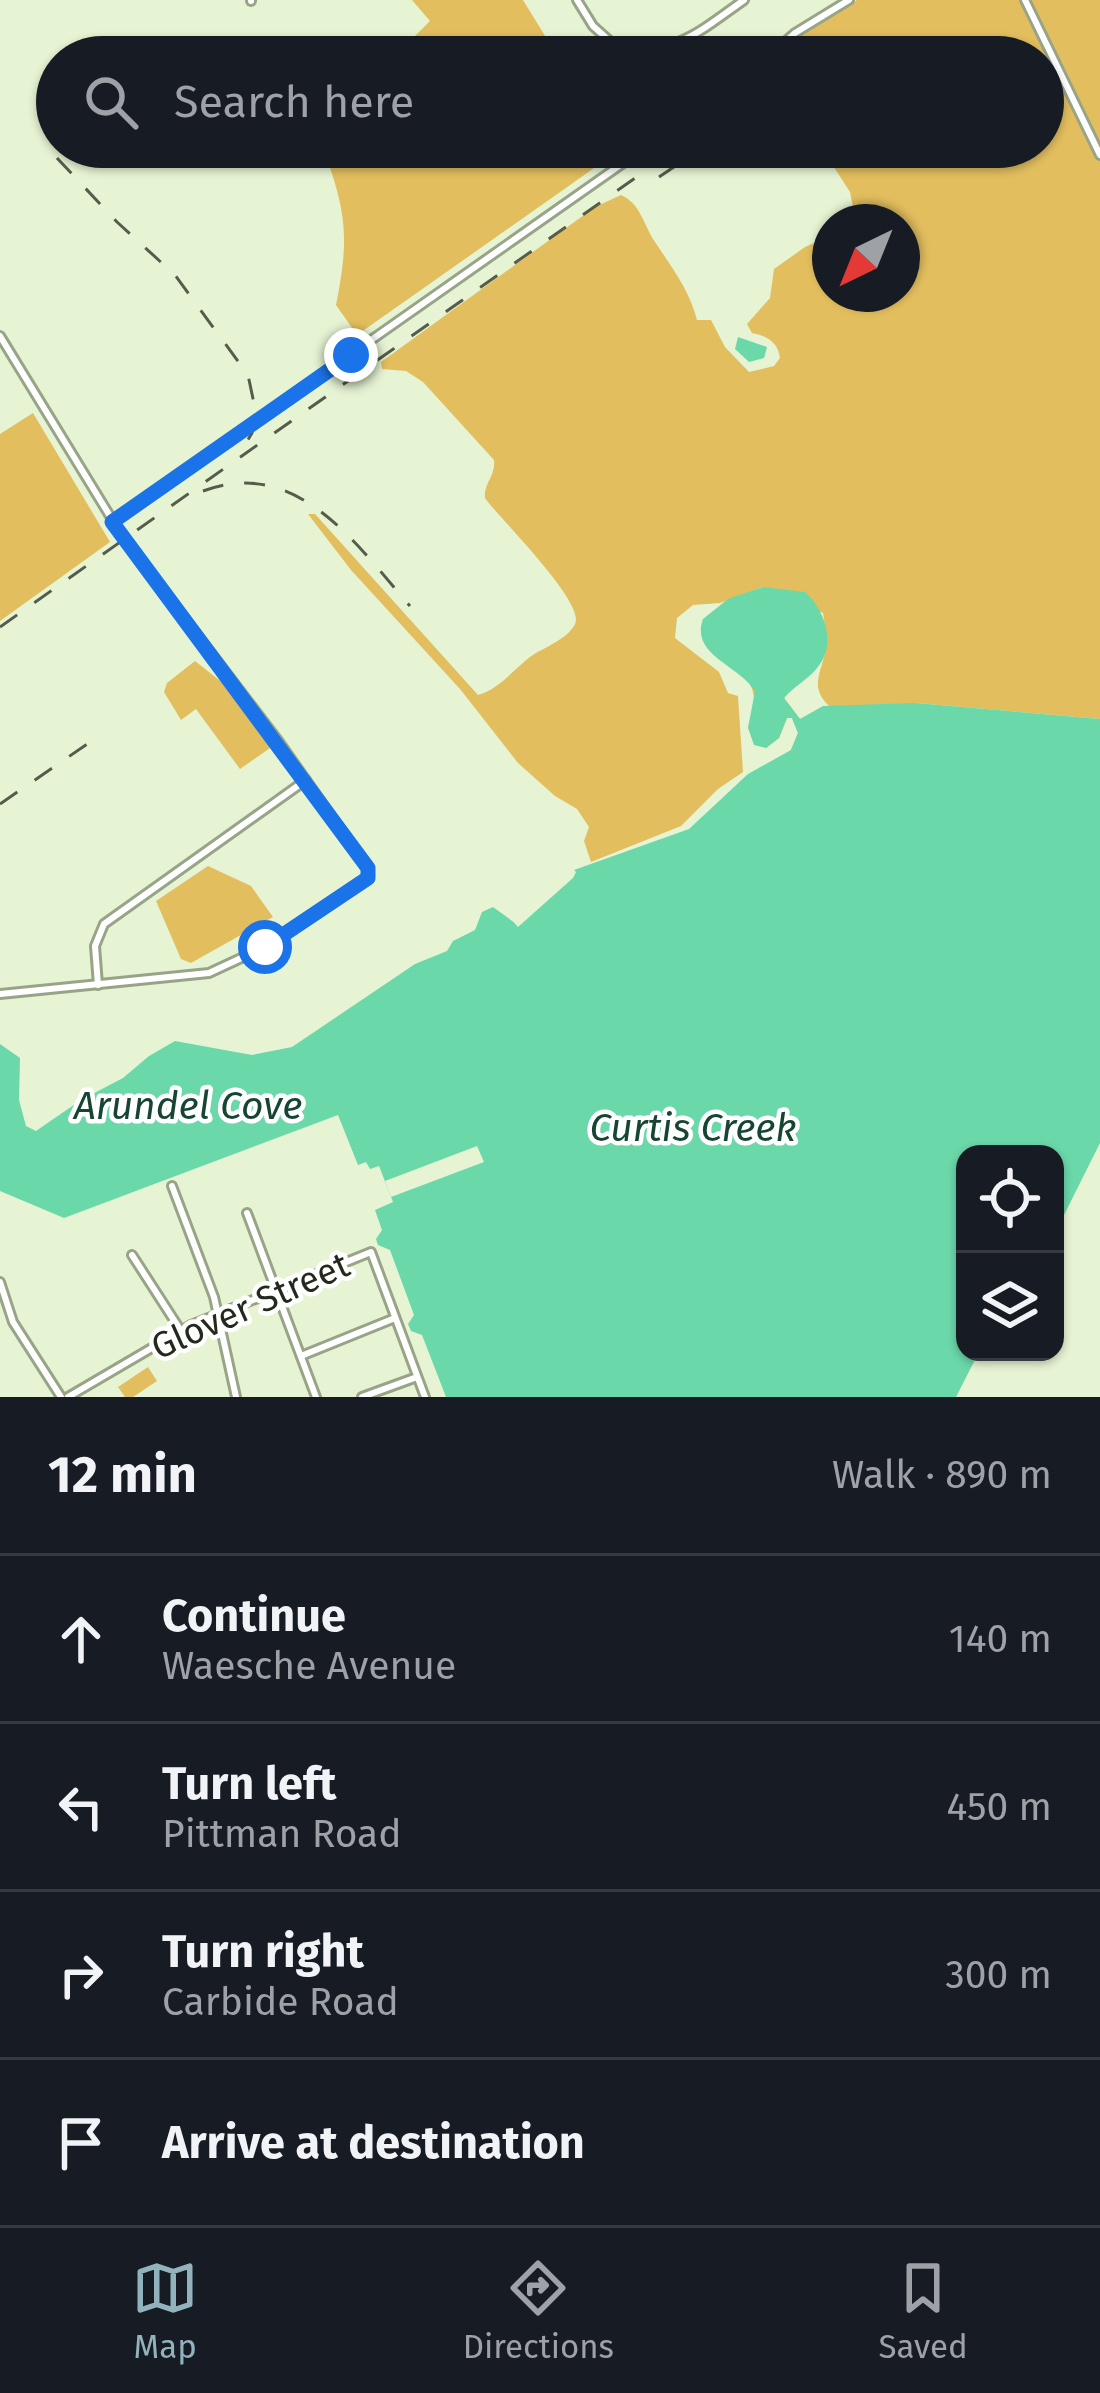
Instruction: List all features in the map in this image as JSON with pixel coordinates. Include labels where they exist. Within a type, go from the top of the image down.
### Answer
[{"type":"street","points":[[577,0],[604,36]]},
{"type":"street","points":[[692,36],[744,0]]},
{"type":"street","points":[[792,36],[849,0]]},
{"type":"street","points":[[1024,0],[1042,36]]},
{"type":"street","points":[[1064,82],[1100,155]]},
{"type":"street","points":[[112,522],[616,168]]},
{"type":"street","points":[[0,336],[112,522],[368,868],[368,878],[227,967],[184,978],[0,994]]},
{"type":"street","points":[[98,985],[95,946],[104,924],[306,780]]},
{"type":"street","points":[[172,1186],[218,1313],[236,1397]]},
{"type":"street","points":[[247,1213],[316,1397]]},
{"type":"street","name":"Glover Street","points":[[64,1397],[218,1313],[371,1252],[394,1318]]},
{"type":"street","points":[[132,1255],[181,1331]]},
{"type":"street","points":[[0,1282],[13,1322],[64,1397]]},
{"type":"street","points":[[302,1356],[394,1318],[425,1397]]},
{"type":"street","points":[[362,1397],[417,1377]]},
{"type":"shaded area","points":[[412,0],[523,0],[545,36],[415,36],[430,21]]},
{"type":"shaded area","points":[[857,0],[1100,0],[1100,719],[916,703],[774,762],[791,750],[798,733],[792,718],[787,718],[779,738],[766,748],[748,728],[754,698],[748,681],[793,687],[784,698],[800,719],[829,706],[818,687],[826,643],[823,613],[763,587],[720,603],[693,605],[677,618],[675,638],[719,672],[728,693],[738,696],[743,772],[718,789],[681,826],[591,862],[584,841],[589,827],[577,809],[518,763],[308,514],[315,514],[478,695],[575,624],[568,598],[485,498],[494,460],[423,382],[406,371],[382,369],[381,362],[595,207],[621,195],[637,209],[685,289],[697,320],[711,320],[725,347],[749,372],[774,366],[780,358],[774,344],[752,333],[747,324],[770,298],[774,269],[812,244],[812,312],[920,312],[920,204],[852,204],[835,168],[1064,168],[1064,36],[797,36]]},
{"type":"shaded area","points":[[330,168],[594,168],[357,335],[336,305],[344,228]]},
{"type":"shaded area","points":[[33,413],[110,542],[0,621],[0,434]]},
{"type":"shaded area","points":[[195,661],[228,687],[273,746],[240,769],[196,709],[181,720],[164,692],[167,683]]},
{"type":"shaded area","points":[[208,866],[251,886],[273,917],[191,963],[181,959],[156,901]]},
{"type":"shaded area","points":[[148,1367],[157,1381],[125,1397],[118,1387]]},
{"type":"water","points":[[738,337],[767,347],[764,358],[749,362],[735,349]]},
{"type":"water","name":"Curtis Creek","points":[[763,587],[805,592],[818,607],[826,626],[825,655],[784,698],[800,719],[823,706],[916,703],[1100,719],[1100,1143],[1064,1215],[1064,1145],[956,1145],[956,1361],[974,1361],[956,1397],[446,1397],[422,1335],[411,1331],[408,1324],[414,1315],[390,1250],[376,1239],[382,1230],[375,1210],[393,1202],[379,1166],[358,1165],[338,1115],[64,1218],[0,1191],[0,1044],[20,1058],[19,1100],[26,1126],[36,1131],[175,1041],[252,1055],[292,1047],[415,964],[447,951],[453,941],[475,930],[482,912],[493,907],[515,923],[574,870],[689,829],[748,774],[791,750],[798,733],[792,718],[787,718],[779,738],[766,748],[754,745],[748,728],[755,691],[703,642],[703,619],[728,599]]},
{"type":"pier","points":[[570,866],[576,872],[573,878],[518,927],[510,918]]},
{"type":"pier","points":[[477,1146],[484,1162],[391,1197],[385,1181]]},
{"type":"railway","points":[[66,168],[175,275],[248,375],[256,413],[252,433],[239,455]]},
{"type":"railway","points":[[0,627],[649,168]]},
{"type":"railway","points":[[659,177],[672,168]]},
{"type":"railway","points":[[203,491],[237,483],[267,485],[296,496],[346,533],[410,606]]},
{"type":"railway","points":[[0,804],[93,740]]},
{"type":"route","points":[[265,947],[368,878],[368,868],[112,522],[351,355]]},
{"type":"water label","name":"Arundel Cove","points":[[188,1105]]}]
